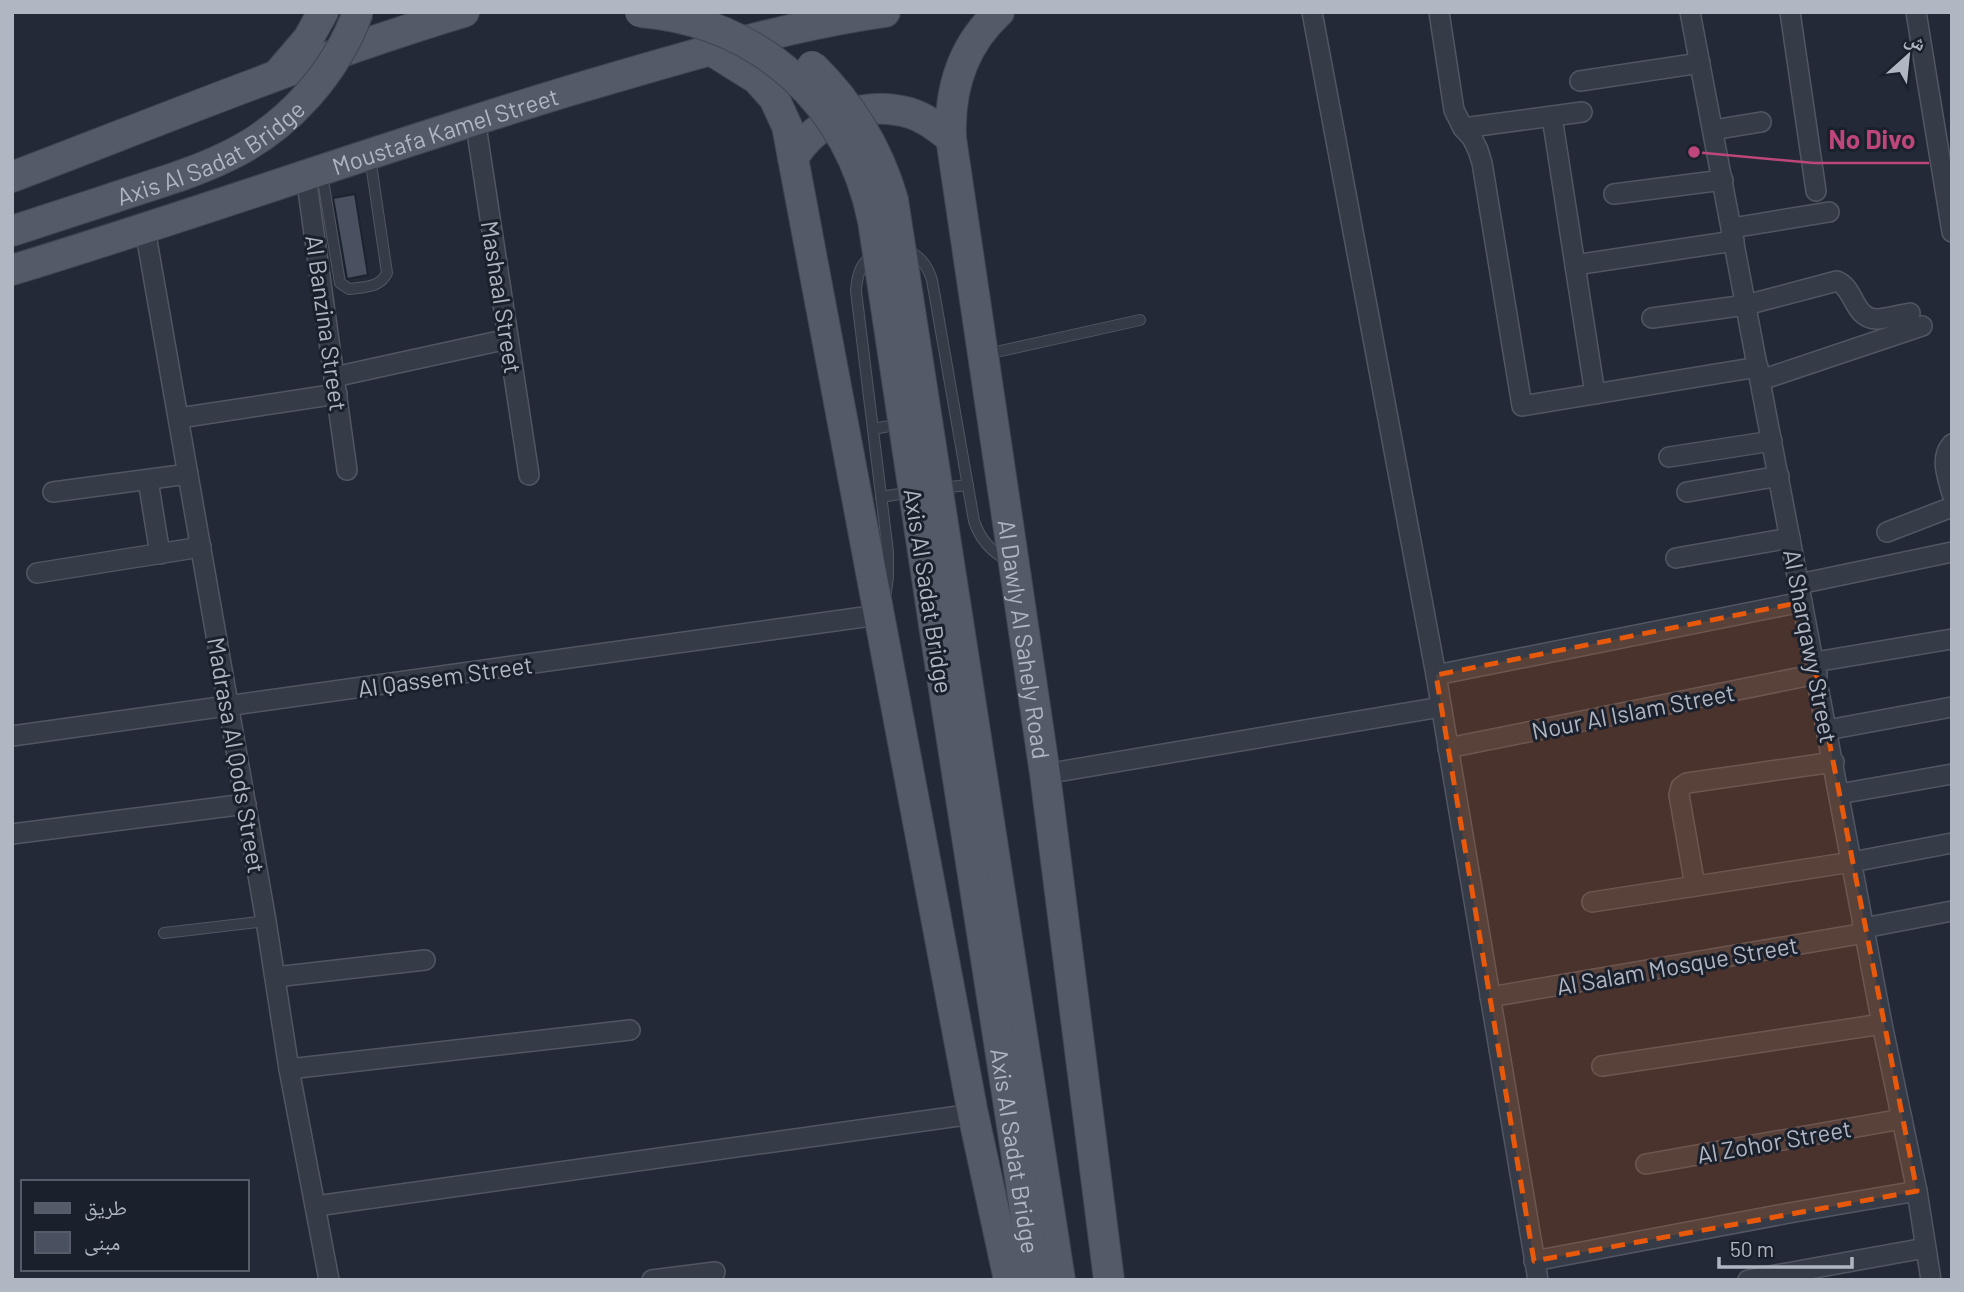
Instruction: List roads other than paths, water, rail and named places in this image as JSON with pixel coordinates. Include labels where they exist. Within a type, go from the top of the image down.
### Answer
[{"type":"main road","points":[[276,77],[308,39],[323,12]]},
{"type":"main road","name":"Axis Al Sadat Bridge","points":[[12,231],[200,169],[254,141],[296,106],[329,69],[343,49],[358,12]]},
{"type":"main road","points":[[12,177],[276,77],[464,12]]},
{"type":"main road","name":"Axis Al Sadat Bridge","points":[[726,12],[767,32],[824,78],[855,116],[887,180],[897,221],[946,623],[1036,1280]]},
{"type":"main road","name":"Moustafa Kamel Street","points":[[12,270],[145,229],[475,119],[775,32],[885,12]]},
{"type":"main road","name":"Al Dawly Al Sahely Road","points":[[999,12],[981,31],[959,71],[950,116],[951,138],[1045,774],[1109,1280]]},
{"type":"main road","name":"Axis Al Sadat Bridge","points":[[650,13],[680,18],[730,35],[773,60],[792,76],[836,125],[856,161],[869,201],[946,623],[1060,1280]]},
{"type":"main road","points":[[709,50],[757,79],[774,98],[787,126],[973,1114],[1009,1280]]},
{"type":"main road","points":[[793,158],[803,143],[820,127],[841,116],[864,110],[888,109],[911,114],[932,124],[951,138]]},
{"type":"street","points":[[1312,12],[1436,675],[1536,1271],[1789,1213],[1917,1191]]},
{"type":"street","points":[[1439,12],[1454,110],[1463,128],[1472,138],[1482,163],[1522,406],[1595,394],[1760,374],[1916,319],[1867,317],[1860,312],[1845,285],[1837,281],[1746,305],[1652,318]]},
{"type":"street","name":"Al Sharqawy Street","points":[[1690,12],[1882,1024],[1917,1191],[1931,1280]]},
{"type":"street","points":[[1790,12],[1816,191]]},
{"type":"street","points":[[1916,12],[1952,232]]},
{"type":"street","points":[[1580,81],[1700,63]]},
{"type":"street","points":[[1463,128],[1582,113]]},
{"type":"street","points":[[1552,117],[1595,394]]},
{"type":"street","name":"Mashaal Street","points":[[475,119],[529,475]]},
{"type":"street","points":[[1713,130],[1760,122]]},
{"type":"street","name":"Al Banzina Street","points":[[314,173],[347,470]]},
{"type":"street","points":[[1614,194],[1723,180]]},
{"type":"street","points":[[1575,265],[1829,212]]},
{"type":"street","name":"Madrasa Al Qods Street","points":[[145,229],[246,804],[289,1069],[329,1280]]},
{"type":"street","points":[[179,418],[336,385],[508,339]]},
{"type":"street","points":[[1669,457],[1772,441]]},
{"type":"street","points":[[1952,444],[1945,454],[1952,495]]},
{"type":"street","points":[[53,492],[188,474]]},
{"type":"street","points":[[1687,492],[1779,476]]},
{"type":"street","points":[[148,480],[160,554]]},
{"type":"street","points":[[1887,532],[1952,507]]},
{"type":"street","points":[[1676,558],[1790,538]]},
{"type":"street","points":[[37,573],[201,547]]},
{"type":"street","points":[[1436,675],[1801,593],[1952,552]]},
{"type":"street","name":"Al Qassem Street","points":[[12,736],[878,615]]},
{"type":"street","name":"Nour Al Islam Street","points":[[1448,748],[1952,639]]},
{"type":"street","points":[[1045,774],[1441,706]]},
{"type":"street","points":[[1828,730],[1952,707]]},
{"type":"street","points":[[1695,886],[1679,795],[1681,787],[1687,783],[1834,762]]},
{"type":"street","points":[[1839,794],[1952,774]]},
{"type":"street","points":[[12,834],[246,804]]},
{"type":"street","points":[[1592,902],[1852,862],[1952,843]]},
{"type":"street","name":"Al Salam Mosque Street","points":[[1490,997],[1864,930],[1952,911]]},
{"type":"street","points":[[275,977],[425,960]]},
{"type":"street","points":[[1602,1066],[1882,1024]]},
{"type":"street","points":[[289,1069],[629,1030]]},
{"type":"street","points":[[316,1206],[973,1114]]},
{"type":"street","name":"Al Zohor Street","points":[[1646,1164],[1902,1119]]},
{"type":"street","points":[[1748,1280],[1925,1248]]},
{"type":"street","points":[[652,1280],[715,1272]]},
{"type":"lane","points":[[314,173],[340,283],[349,289],[378,284],[387,273],[370,154]]},
{"type":"lane","points":[[895,247],[920,257],[928,268],[974,521],[982,539],[996,554],[1014,563]]},
{"type":"lane","points":[[878,615],[886,590],[888,552],[856,291],[862,265],[871,255],[882,249]]},
{"type":"lane","points":[[983,355],[1140,320]]},
{"type":"lane","points":[[862,337],[939,322]]},
{"type":"lane","points":[[873,429],[955,414]]},
{"type":"lane","points":[[881,497],[968,485]]},
{"type":"lane","points":[[164,933],[266,921]]},
{"type":"place","name":"No Divo","points":[[1694,152]]}]
